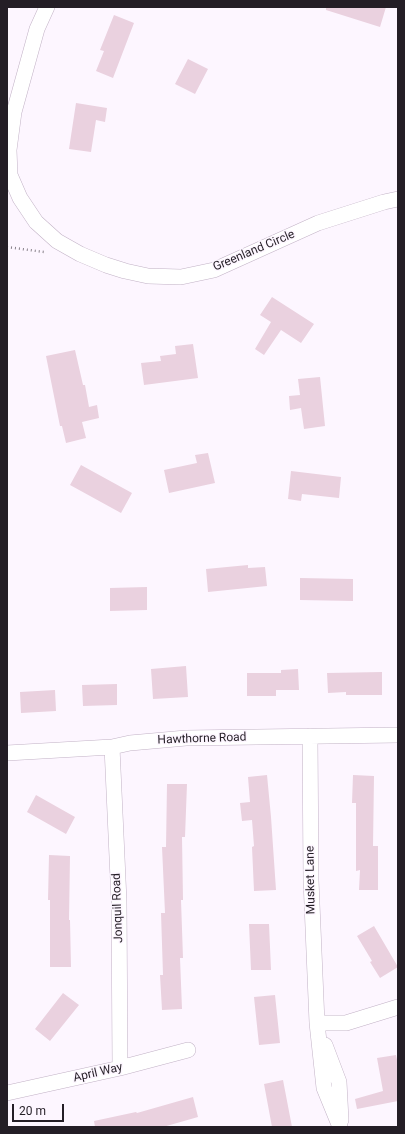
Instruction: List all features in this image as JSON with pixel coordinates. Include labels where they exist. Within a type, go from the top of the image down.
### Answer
[{"type":"street","name":"Greenland Circle","points":[[47,7],[37,30],[14,112],[9,150],[10,175],[20,198],[36,222],[57,241],[106,265],[125,271],[148,276],[181,277],[214,270],[318,223],[398,199]]},
{"type":"street","name":"Hawthorne Road","points":[[7,754],[112,747],[130,743],[186,738],[398,735]]},
{"type":"street","name":"Musket Lane","points":[[310,736],[311,880],[317,1023],[324,1088],[340,1127]]},
{"type":"street","name":"Jonquil Road","points":[[112,747],[119,901],[120,1068]]},
{"type":"street","points":[[317,1023],[346,1023],[398,1007]]},
{"type":"street","name":"April Way","points":[[7,1093],[120,1068],[188,1050]]},
{"type":"path","points":[[7,247],[45,252]]},
{"type":"building","points":[[326,7],[386,7],[380,27],[326,10]]},
{"type":"building","points":[[114,15],[134,23],[113,78],[96,71],[104,51],[100,50]]},
{"type":"building","points":[[188,59],[208,69],[195,94],[175,84]]},
{"type":"building","points":[[76,103],[107,108],[105,122],[96,120],[91,152],[69,149]]},
{"type":"building","points":[[272,297],[314,324],[301,343],[281,330],[264,355],[255,349],[271,322],[260,315]]},
{"type":"building","points":[[193,344],[198,378],[144,385],[141,363],[161,361],[160,356],[176,354],[175,346]]},
{"type":"building","points":[[75,350],[83,385],[85,385],[89,407],[97,405],[99,418],[82,422],[86,438],[66,443],[62,426],[60,426],[46,356]]},
{"type":"building","points":[[320,377],[325,426],[304,429],[301,408],[290,410],[289,396],[300,395],[298,379]]},
{"type":"building","points":[[208,453],[215,483],[169,493],[164,470],[197,463],[195,455]]},
{"type":"building","points":[[81,465],[132,493],[121,513],[70,485]]},
{"type":"building","points":[[291,471],[341,477],[339,498],[302,494],[301,501],[288,499]]},
{"type":"building","points":[[248,565],[248,568],[265,567],[267,586],[208,592],[206,569]]},
{"type":"building","points":[[300,578],[353,579],[353,601],[300,600]]},
{"type":"building","points":[[147,587],[147,610],[110,611],[110,588]]},
{"type":"building","points":[[186,666],[188,697],[153,699],[151,669]]},
{"type":"building","points":[[298,669],[299,690],[276,690],[276,696],[247,696],[247,673],[281,673],[281,670]]},
{"type":"building","points":[[382,672],[382,695],[346,695],[346,692],[328,693],[327,673]]},
{"type":"building","points":[[117,684],[117,705],[83,706],[82,685]]},
{"type":"building","points":[[55,690],[56,711],[21,713],[20,692]]},
{"type":"building","points":[[267,775],[276,890],[254,891],[252,847],[254,846],[252,820],[242,821],[240,803],[250,802],[248,777]]},
{"type":"building","points":[[353,775],[374,776],[373,846],[378,846],[378,890],[359,890],[360,870],[356,871],[356,803],[352,803]]},
{"type":"building","points":[[167,784],[187,784],[185,837],[182,837],[183,900],[181,900],[183,958],[180,958],[182,1009],[162,1010],[160,975],[163,975],[161,913],[165,913],[162,847],[166,847]]},
{"type":"building","points":[[36,795],[75,817],[66,834],[27,812]]},
{"type":"building","points":[[49,855],[70,856],[69,920],[71,967],[50,967],[50,900],[48,900]]},
{"type":"building","points":[[249,924],[269,924],[271,970],[251,970]]},
{"type":"building","points":[[374,926],[398,967],[380,978],[357,936]]},
{"type":"building","points":[[63,993],[79,1005],[50,1041],[35,1029]]},
{"type":"building","points":[[275,995],[280,1043],[259,1045],[254,997]]},
{"type":"building","points":[[396,1055],[398,1064],[398,1101],[357,1109],[355,1099],[383,1091],[377,1058]]},
{"type":"building","points":[[283,1080],[292,1127],[272,1127],[264,1084]]},
{"type":"building","points":[[193,1097],[198,1117],[163,1127],[95,1127],[94,1121],[137,1113]]}]
